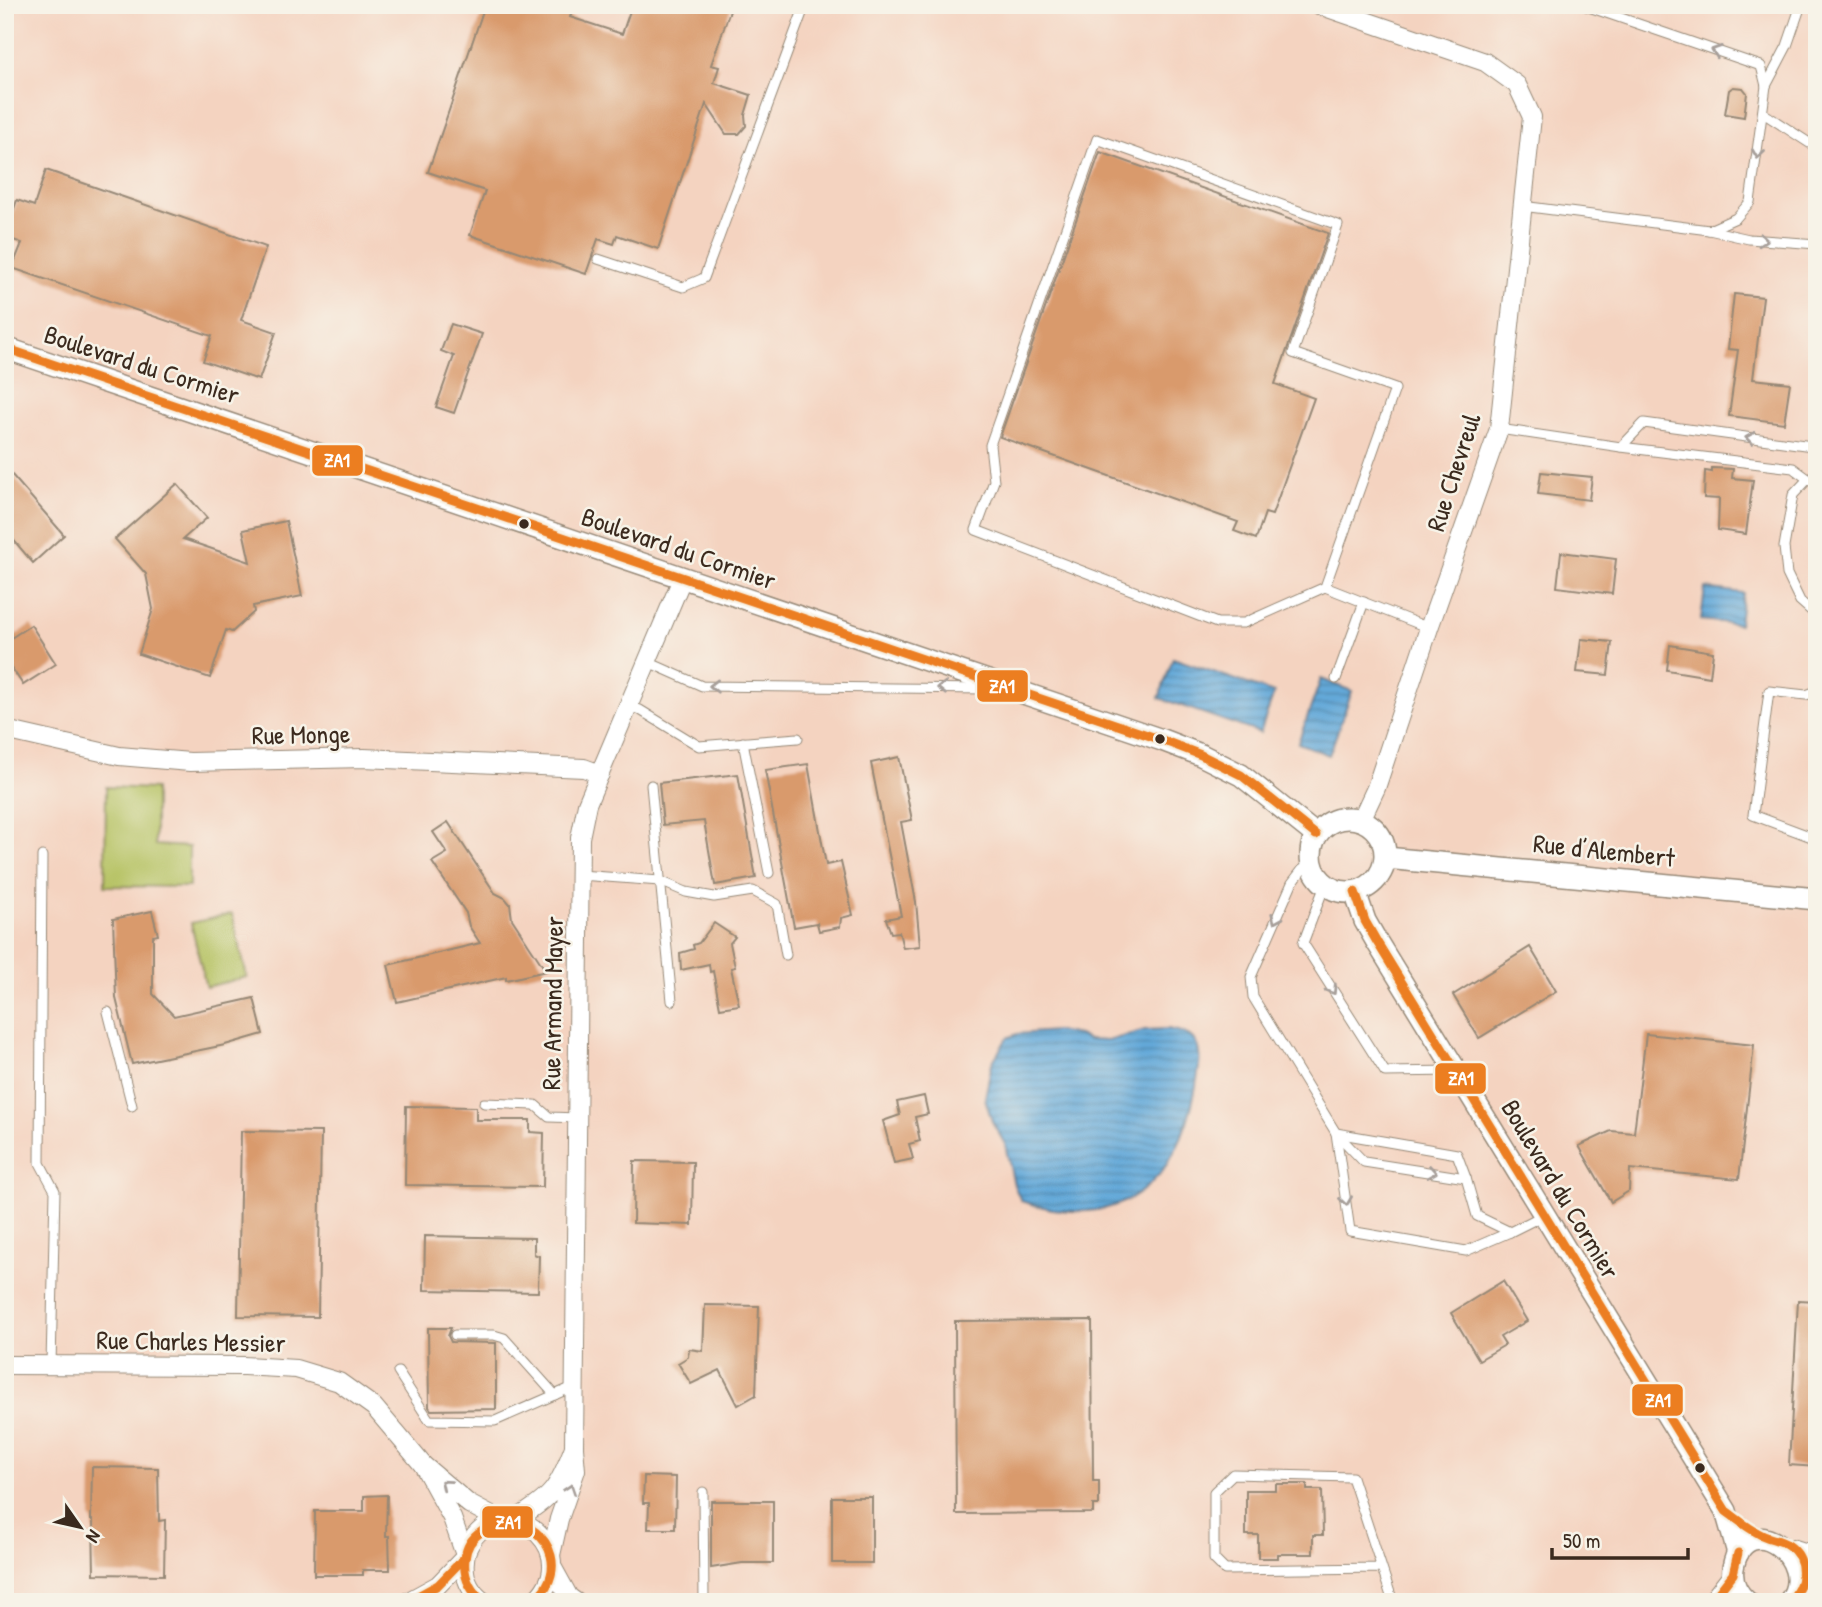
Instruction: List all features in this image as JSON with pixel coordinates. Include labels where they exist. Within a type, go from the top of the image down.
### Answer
[{"type":"street","name":"Rue Chevreul","points":[[1319,5],[1485,62],[1517,85],[1532,117],[1499,429],[1376,788],[1361,820]]},
{"type":"street","name":"Boulevard du Cormier","points":[[5,348],[1201,755],[1241,775],[1316,835]]},
{"type":"street","name":"Rue Armand Mayer","points":[[533,1602],[549,1582],[559,1519],[576,1471],[574,1447],[580,838],[587,803],[682,579]]},
{"type":"street","name":"Rue Monge","points":[[5,730],[119,756],[190,762],[364,758],[584,768],[600,774]]},
{"type":"street","points":[[1349,817],[1361,820],[1372,826],[1385,846],[1383,870],[1366,888],[1355,892],[1334,890],[1317,877],[1312,863],[1312,846],[1316,835],[1336,820],[1349,817]]},
{"type":"street","name":"Rue d’Alembert","points":[[1386,858],[1817,899]]},
{"type":"street","name":"Boulevard du Cormier","points":[[1355,892],[1371,931],[1726,1511],[1738,1553]]},
{"type":"street","name":"Rue Charles Messier","points":[[5,1364],[244,1366],[296,1369],[339,1382],[374,1407],[423,1465],[469,1504],[508,1521],[527,1525],[538,1532],[546,1542],[569,1597],[576,1602]]},
{"type":"street","name":"Rue Armand Mayer","points":[[407,1602],[438,1585],[465,1556],[479,1532],[508,1521],[548,1498],[562,1480],[574,1447]]},
{"type":"street","name":"Rue Charles Messier","points":[[423,1465],[452,1518],[465,1556],[464,1572],[469,1586],[484,1602]]},
{"type":"street","name":"Boulevard du Cormier","points":[[1726,1511],[1768,1538],[1779,1540],[1792,1548]]},
{"type":"street","points":[[1747,1602],[1735,1588],[1733,1574],[1738,1553],[1748,1544],[1768,1538]]},
{"type":"street","points":[[1792,1548],[1817,1556]]},
{"type":"street","points":[[1792,1548],[1801,1560],[1803,1570],[1800,1592]]},
{"type":"street","points":[[1712,1602],[1733,1574]]},
{"type":"lane","points":[[598,259],[683,287],[704,278],[805,5]]},
{"type":"lane","points":[[1583,5],[1761,66],[1766,86],[1750,202],[1736,218],[1709,230]]},
{"type":"lane","points":[[1766,86],[1787,46],[1801,5]]},
{"type":"lane","points":[[1763,113],[1817,148]]},
{"type":"lane","points":[[1325,587],[1395,389],[1293,353],[1338,225],[1097,139],[990,445],[994,481],[976,530],[1217,623],[1244,623],[1325,587],[1429,628]]},
{"type":"lane","points":[[1522,206],[1709,230],[1749,239],[1817,244]]},
{"type":"lane","points":[[1621,447],[1644,423],[1812,446],[1817,449]]},
{"type":"lane","points":[[1499,429],[1793,468],[1812,480],[1793,495],[1784,547],[1787,574],[1800,601],[1817,616]]},
{"type":"lane","points":[[1336,679],[1364,602]]},
{"type":"lane","points":[[648,662],[702,686],[1010,689]]},
{"type":"lane","points":[[1817,691],[1806,695],[1769,691],[1753,815],[1817,839]]},
{"type":"lane","points":[[629,706],[699,746],[798,738]]},
{"type":"lane","points":[[743,742],[769,873]]},
{"type":"lane","points":[[651,785],[672,1001]]},
{"type":"lane","points":[[42,856],[40,1163],[55,1191],[51,1365]]},
{"type":"lane","points":[[1312,863],[1302,870],[1292,883],[1251,977],[1253,997],[1336,1133],[1364,1162],[1466,1178]]},
{"type":"lane","points":[[580,875],[660,881],[687,892],[714,897],[753,891],[777,904],[786,955]]},
{"type":"lane","points":[[1325,885],[1303,943],[1385,1072],[1456,1071]]},
{"type":"lane","points":[[108,1012],[132,1106]]},
{"type":"lane","points":[[484,1103],[535,1105],[549,1117],[578,1118]]},
{"type":"lane","points":[[1336,1133],[1457,1154],[1476,1216],[1510,1232]]},
{"type":"lane","points":[[1336,1133],[1350,1231],[1466,1251],[1544,1215]]},
{"type":"lane","points":[[455,1335],[494,1335],[504,1338],[555,1395]]},
{"type":"lane","points":[[397,1372],[429,1420],[495,1420],[575,1386]]},
{"type":"lane","points":[[1381,1568],[1225,1570],[1214,1559],[1214,1492],[1233,1474],[1352,1477],[1393,1602]]},
{"type":"lane","points":[[703,1492],[704,1602]]},
{"type":"shaded area","points":[[5,5],[1817,5],[1817,1602],[5,1602]]},
{"type":"green space","points":[[106,787],[155,789],[155,845],[189,847],[189,887],[105,886]]},
{"type":"green space","points":[[232,914],[247,977],[206,987],[191,923]]},
{"type":"water","points":[[1705,588],[1743,593],[1739,624],[1701,620]]},
{"type":"water","points":[[1173,658],[1274,693],[1260,733],[1159,698]]},
{"type":"water","points":[[1321,679],[1352,691],[1329,755],[1298,743]]},
{"type":"water","points":[[1168,1029],[1184,1033],[1193,1039],[1199,1062],[1187,1120],[1175,1150],[1159,1174],[1140,1193],[1116,1205],[1088,1211],[1057,1210],[1021,1201],[1014,1185],[1005,1144],[992,1121],[985,1098],[992,1063],[1007,1038],[1017,1034],[1056,1031],[1078,1035],[1088,1040],[1108,1041],[1145,1030]]},
{"type":"building","points":[[485,5],[574,5],[570,17],[622,34],[632,5],[732,5],[711,65],[719,67],[714,83],[751,95],[745,115],[746,126],[739,134],[726,134],[706,104],[658,249],[617,235],[614,244],[598,239],[586,274],[470,235],[485,191],[428,172]]},
{"type":"building","points":[[1733,87],[1743,88],[1747,93],[1744,117],[1725,114],[1729,90]]},
{"type":"building","points":[[1100,152],[1328,233],[1275,384],[1314,398],[1272,515],[1265,513],[1256,539],[1234,531],[1238,522],[1000,437]]},
{"type":"building","points":[[46,170],[266,247],[241,320],[276,332],[259,380],[203,361],[212,336],[12,268],[22,243],[5,235],[17,200],[34,206]]},
{"type":"building","points":[[1734,294],[1763,297],[1753,379],[1790,383],[1784,423],[1729,416],[1738,350],[1728,349]]},
{"type":"building","points":[[451,324],[482,334],[454,413],[436,407],[454,356],[441,351]]},
{"type":"building","points":[[5,467],[64,535],[33,563],[5,530]]},
{"type":"building","points":[[1712,468],[1733,469],[1732,478],[1753,480],[1746,534],[1718,530],[1719,499],[1704,498],[1705,471],[1712,472]]},
{"type":"building","points":[[1541,472],[1592,477],[1589,500],[1538,494]]},
{"type":"building","points":[[177,484],[207,518],[183,539],[250,562],[243,530],[286,521],[302,596],[253,606],[254,612],[232,632],[226,630],[210,678],[139,654],[153,609],[146,574],[115,539]]},
{"type":"building","points":[[1561,552],[1616,559],[1612,594],[1557,587]]},
{"type":"building","points":[[31,625],[56,664],[23,685],[10,665],[5,666],[5,642]]},
{"type":"building","points":[[1581,639],[1612,642],[1608,675],[1577,672]]},
{"type":"building","points":[[1670,645],[1713,652],[1710,677],[1667,670]]},
{"type":"building","points":[[899,757],[912,820],[901,822],[916,902],[920,946],[903,948],[899,932],[891,933],[886,919],[901,916],[871,763]]},
{"type":"building","points":[[808,764],[826,865],[841,862],[853,915],[841,918],[840,927],[819,931],[817,923],[794,927],[765,770]]},
{"type":"building","points":[[738,774],[756,878],[715,885],[704,821],[663,825],[659,783]]},
{"type":"building","points":[[448,822],[495,893],[510,904],[512,919],[546,971],[506,980],[506,977],[397,1002],[388,965],[480,943],[469,926],[466,913],[432,862],[447,853],[433,832]]},
{"type":"building","points":[[152,911],[158,935],[153,936],[153,994],[174,1016],[254,998],[263,1034],[225,1045],[132,1064],[116,998],[113,919]]},
{"type":"building","points":[[714,923],[735,937],[730,943],[735,967],[731,968],[739,1005],[720,1008],[713,971],[710,972],[709,964],[681,970],[680,953],[694,949],[693,945],[699,943]]},
{"type":"building","points":[[1530,947],[1556,991],[1479,1038],[1453,995]]},
{"type":"building","points":[[1646,1034],[1754,1045],[1739,1179],[1630,1169],[1629,1191],[1611,1202],[1579,1146],[1611,1131],[1634,1133]]},
{"type":"building","points":[[924,1096],[928,1114],[915,1117],[920,1141],[909,1144],[913,1159],[894,1163],[883,1121],[900,1115],[897,1102]]},
{"type":"building","points":[[406,1106],[476,1107],[476,1120],[530,1120],[530,1132],[544,1133],[543,1187],[405,1185]]},
{"type":"building","points":[[241,1131],[321,1132],[318,1317],[238,1316]]},
{"type":"building","points":[[634,1161],[693,1162],[692,1225],[633,1223]]},
{"type":"building","points":[[425,1236],[534,1238],[534,1254],[539,1256],[538,1292],[424,1290]]},
{"type":"building","points":[[1503,1281],[1527,1321],[1500,1337],[1505,1345],[1479,1360],[1451,1313]]},
{"type":"building","points":[[1798,1300],[1817,1301],[1817,1467],[1789,1465]]},
{"type":"building","points":[[705,1305],[759,1306],[756,1395],[738,1405],[720,1370],[691,1384],[678,1363],[688,1357],[689,1349],[703,1351]]},
{"type":"building","points":[[1092,1320],[1093,1481],[1099,1481],[1099,1505],[1093,1505],[1093,1513],[956,1514],[955,1321]]},
{"type":"building","points":[[428,1328],[451,1328],[448,1336],[451,1342],[496,1343],[496,1409],[431,1410]]},
{"type":"building","points":[[92,1467],[158,1468],[159,1521],[165,1520],[164,1575],[94,1574]]},
{"type":"building","points":[[644,1476],[676,1477],[675,1529],[648,1529],[649,1503],[643,1503]]},
{"type":"building","points":[[1276,1484],[1307,1484],[1307,1490],[1322,1490],[1323,1535],[1313,1535],[1313,1554],[1278,1554],[1278,1558],[1258,1558],[1258,1535],[1246,1535],[1246,1490],[1276,1490]]},
{"type":"building","points":[[387,1495],[386,1536],[389,1536],[390,1570],[363,1570],[363,1575],[314,1575],[315,1511],[364,1511],[364,1496]]},
{"type":"building","points":[[832,1497],[872,1497],[872,1563],[832,1563]]},
{"type":"building","points":[[711,1501],[773,1501],[773,1563],[742,1563],[711,1568]]},
{"type":"transit line","name":"ZA1","points":[[5,348],[1162,740],[1241,775],[1316,835]]},
{"type":"transit line","name":"ZA1","points":[[1355,892],[1365,921],[1377,942],[1726,1511],[1762,1535],[1781,1541],[1795,1551],[1802,1565],[1802,1573],[1799,1588],[1789,1602]]},
{"type":"transit line","name":"ZA1","points":[[484,1602],[466,1578],[467,1551],[472,1540],[481,1532],[495,1524],[510,1522],[524,1525],[536,1532],[551,1556],[552,1570],[547,1585],[533,1602]]},
{"type":"transit line","name":"ZA1","points":[[1711,1602],[1733,1574],[1738,1553]]},
{"type":"transit line","name":"ZA1","points":[[407,1602],[438,1585],[465,1557]]}]
